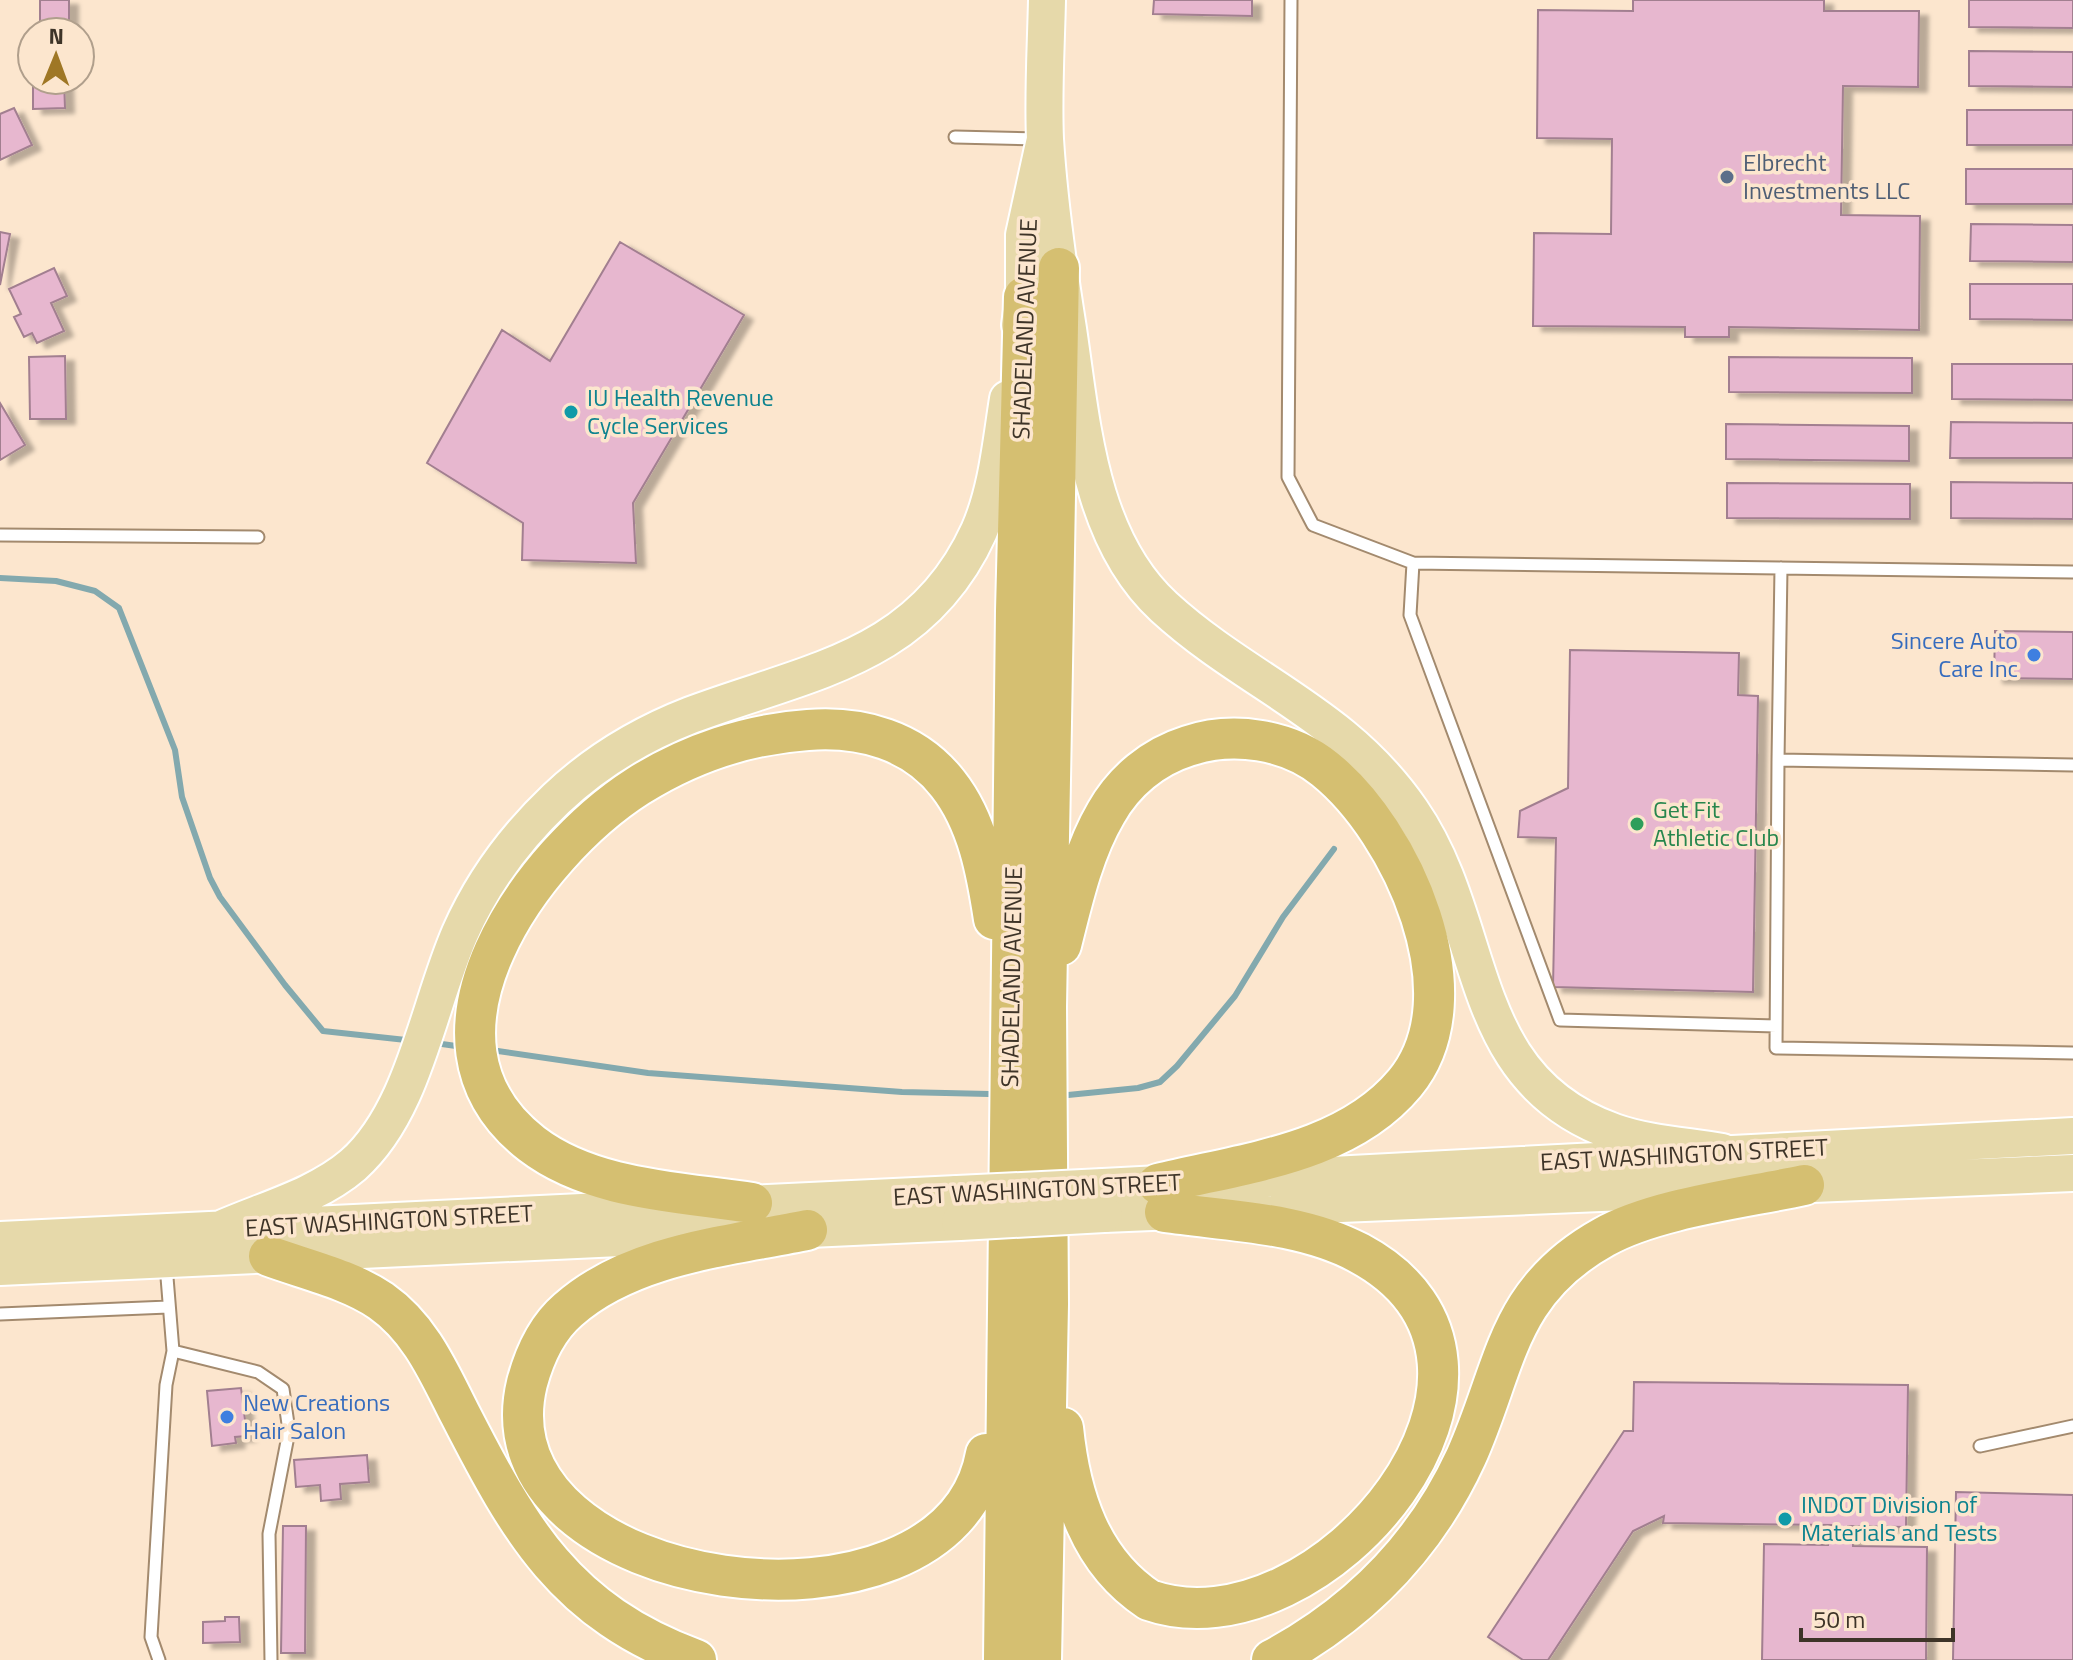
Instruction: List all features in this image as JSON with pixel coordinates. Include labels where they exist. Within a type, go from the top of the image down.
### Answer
[{"type":"highway","name":"SHADELAND AVENUE","points":[[1004,1660],[1006,1328],[1029,1012],[1059,268]]},
{"type":"highway","name":"SHADELAND AVENUE","points":[[1024,297],[1029,1012],[1048,1304],[1041,1660]]},
{"type":"highway","points":[[752,1203],[645,1187],[567,1163],[533,1144],[516,1128],[486,1082],[476,1045],[475,1017],[482,979],[493,954],[520,904],[549,865],[582,829],[615,803],[657,775],[704,753],[766,735],[837,728],[874,734],[904,747],[947,781],[975,836],[1029,1012]]},
{"type":"highway","points":[[1029,1012],[1107,810],[1136,775],[1176,750],[1202,741],[1234,738],[1289,748],[1325,769],[1358,802],[1383,837],[1412,894],[1431,961],[1435,995],[1432,1023],[1416,1067],[1378,1110],[1343,1133],[1161,1198]]},
{"type":"highway","points":[[1272,1660],[1318,1634],[1355,1606],[1419,1537],[1465,1457],[1507,1343],[1527,1305],[1568,1261],[1628,1226],[1804,1185]]},
{"type":"highway","points":[[1048,1304],[1069,1470],[1090,1534],[1110,1567],[1156,1605],[1209,1620],[1256,1618],[1287,1608],[1319,1590],[1376,1535],[1398,1505],[1424,1455],[1436,1425],[1441,1393],[1431,1333],[1409,1297],[1360,1254],[1299,1232],[1161,1198]]},
{"type":"highway","points":[[704,1644],[658,1602],[598,1559],[575,1535],[538,1483],[528,1457],[523,1420],[525,1392],[538,1352],[567,1310],[632,1272],[679,1257],[807,1230]]},
{"type":"highway","points":[[269,1256],[380,1300],[408,1325],[430,1355],[500,1493],[543,1555],[569,1582],[621,1623],[704,1644]]},
{"type":"highway","points":[[955,1559],[972,1522],[983,1487],[1006,1328]]},
{"type":"main road","points":[[1045,139],[1047,0]]},
{"type":"main road","name":"SHADELAND AVENUE","points":[[1045,139],[1059,268]]},
{"type":"main road","name":"SHADELAND AVENUE","points":[[1024,297],[1024,235],[1045,139]]},
{"type":"main road","points":[[1059,268],[1096,483],[1119,546],[1144,585],[1185,625],[1342,733],[1389,780],[1427,835],[1443,869],[1497,1028],[1515,1060],[1539,1088],[1576,1115],[1619,1134],[1722,1152]]},
{"type":"main road","points":[[221,1229],[325,1184],[354,1164],[380,1135],[398,1102],[469,913],[510,850],[560,795],[613,755],[662,728],[866,653],[899,632],[940,594],[967,554],[989,501],[1024,297]]},
{"type":"main road","name":"EAST WASHINGTON STREET","points":[[1161,1198],[1722,1152],[2073,1136]]},
{"type":"main road","name":"EAST WASHINGTON STREET","points":[[0,1240],[752,1203],[958,1208],[1161,1198],[1804,1185],[2073,1173]]},
{"type":"main road","name":"EAST WASHINGTON STREET","points":[[0,1267],[807,1230],[958,1208]]},
{"type":"lane","points":[[1291,0],[1288,477],[1313,525],[1413,563],[2073,572]]},
{"type":"lane","points":[[955,137],[1045,139]]},
{"type":"lane","points":[[0,535],[258,537]]},
{"type":"lane","points":[[1413,563],[1410,615],[1560,1020],[1776,1026]]},
{"type":"lane","points":[[1781,568],[1776,1048],[2073,1053]]},
{"type":"lane","points":[[1778,760],[2073,765]]},
{"type":"lane","points":[[159,1660],[151,1637],[166,1385],[173,1351],[165,1260]]},
{"type":"lane","points":[[0,1314],[168,1307]]},
{"type":"lane","points":[[173,1351],[258,1372],[283,1389],[289,1431],[269,1534],[271,1660]]},
{"type":"lane","points":[[1980,1446],[2073,1426]]},
{"type":"building","points":[[40,0],[69,0],[69,16],[40,16]]},
{"type":"building","points":[[1154,0],[1252,0],[1252,16],[1153,14]]},
{"type":"building","name":"Elbrecht Investments LLC","points":[[1633,0],[1824,0],[1824,11],[1919,11],[1918,87],[1843,86],[1841,215],[1920,216],[1919,330],[1729,327],[1729,337],[1685,337],[1685,327],[1533,326],[1534,233],[1611,234],[1612,139],[1537,138],[1538,10],[1633,11]]},
{"type":"building","points":[[1969,0],[2073,0],[2073,28],[1969,27]]},
{"type":"building","points":[[1969,51],[2073,52],[2073,87],[1969,86]]},
{"type":"building","points":[[33,96],[65,96],[65,108],[33,109]]},
{"type":"building","points":[[14,108],[32,145],[0,160],[0,114]]},
{"type":"building","points":[[1967,110],[2073,110],[2073,145],[1967,145]]},
{"type":"building","points":[[1966,169],[2073,169],[2073,204],[1966,204]]},
{"type":"building","points":[[1971,224],[2073,225],[2073,262],[1970,261]]},
{"type":"building","points":[[0,232],[10,234],[0,285]]},
{"type":"building","name":"IU Health Revenue Cycle Services","points":[[620,242],[744,315],[633,503],[636,563],[522,560],[523,523],[427,463],[502,330],[550,361]]},
{"type":"building","points":[[54,268],[67,296],[51,303],[64,331],[37,343],[32,333],[24,337],[14,317],[21,314],[9,289]]},
{"type":"building","points":[[1970,284],[2073,284],[2073,320],[1970,319]]},
{"type":"building","points":[[65,356],[66,419],[30,419],[29,357]]},
{"type":"building","points":[[1729,357],[1912,358],[1912,393],[1729,392]]},
{"type":"building","points":[[1952,364],[2073,364],[2073,400],[1952,399]]},
{"type":"building","points":[[0,403],[25,445],[0,460]]},
{"type":"building","points":[[1951,422],[2073,423],[2073,458],[1950,458]]},
{"type":"building","points":[[1726,424],[1909,426],[1909,461],[1726,459]]},
{"type":"building","points":[[1951,482],[2073,483],[2073,519],[1951,518]]},
{"type":"building","points":[[1727,483],[1910,484],[1910,519],[1727,518]]},
{"type":"building","name":"Sincere Auto Care Inc","points":[[1995,631],[2073,632],[2073,679],[1994,678]]},
{"type":"building","name":"Get Fit Athletic Club","points":[[1570,650],[1739,653],[1738,695],[1758,696],[1753,992],[1553,987],[1556,838],[1518,837],[1520,811],[1568,788]]},
{"type":"building","name":"INDOT Division of Materials and Tests","points":[[1634,1382],[1908,1385],[1906,1527],[1848,1526],[1848,1536],[1853,1536],[1853,1546],[1927,1547],[1926,1660],[1762,1660],[1764,1544],[1828,1545],[1828,1536],[1833,1536],[1833,1525],[1663,1523],[1664,1516],[1633,1531],[1548,1660],[1523,1660],[1488,1637],[1624,1431],[1633,1431]]},
{"type":"building","name":"New Creations Hair Salon","points":[[241,1388],[247,1436],[235,1437],[236,1443],[212,1446],[207,1391]]},
{"type":"building","points":[[367,1455],[369,1482],[340,1484],[341,1499],[321,1501],[320,1485],[296,1487],[294,1460]]},
{"type":"building","points":[[1956,1492],[2073,1495],[2073,1660],[1953,1660]]},
{"type":"building","points":[[283,1526],[306,1526],[305,1653],[281,1653]]},
{"type":"building","points":[[225,1617],[239,1617],[240,1642],[203,1643],[203,1622],[225,1621]]},
{"type":"waterway","points":[[0,578],[56,581],[95,591],[119,608],[175,750],[182,797],[210,878],[220,897],[323,1031],[406,1040]]},
{"type":"waterway","points":[[1068,1095],[1138,1088],[1160,1082],[1235,996],[1283,917],[1334,849]]},
{"type":"waterway","points":[[435,1043],[463,1047]]},
{"type":"waterway","points":[[491,1050],[648,1073],[902,1092],[989,1094]]},
{"type":"place","name":"Elbrecht Investments LLC","points":[[1727,177]]},
{"type":"place","name":"IU Health Revenue Cycle Services","points":[[571,412]]},
{"type":"place","name":"Sincere Auto Care Inc","points":[[2034,655]]},
{"type":"place","name":"Get Fit Athletic Club","points":[[1637,824]]},
{"type":"place","name":"New Creations Hair Salon","points":[[227,1417]]},
{"type":"place","name":"INDOT Division of Materials and Tests","points":[[1785,1519]]}]
